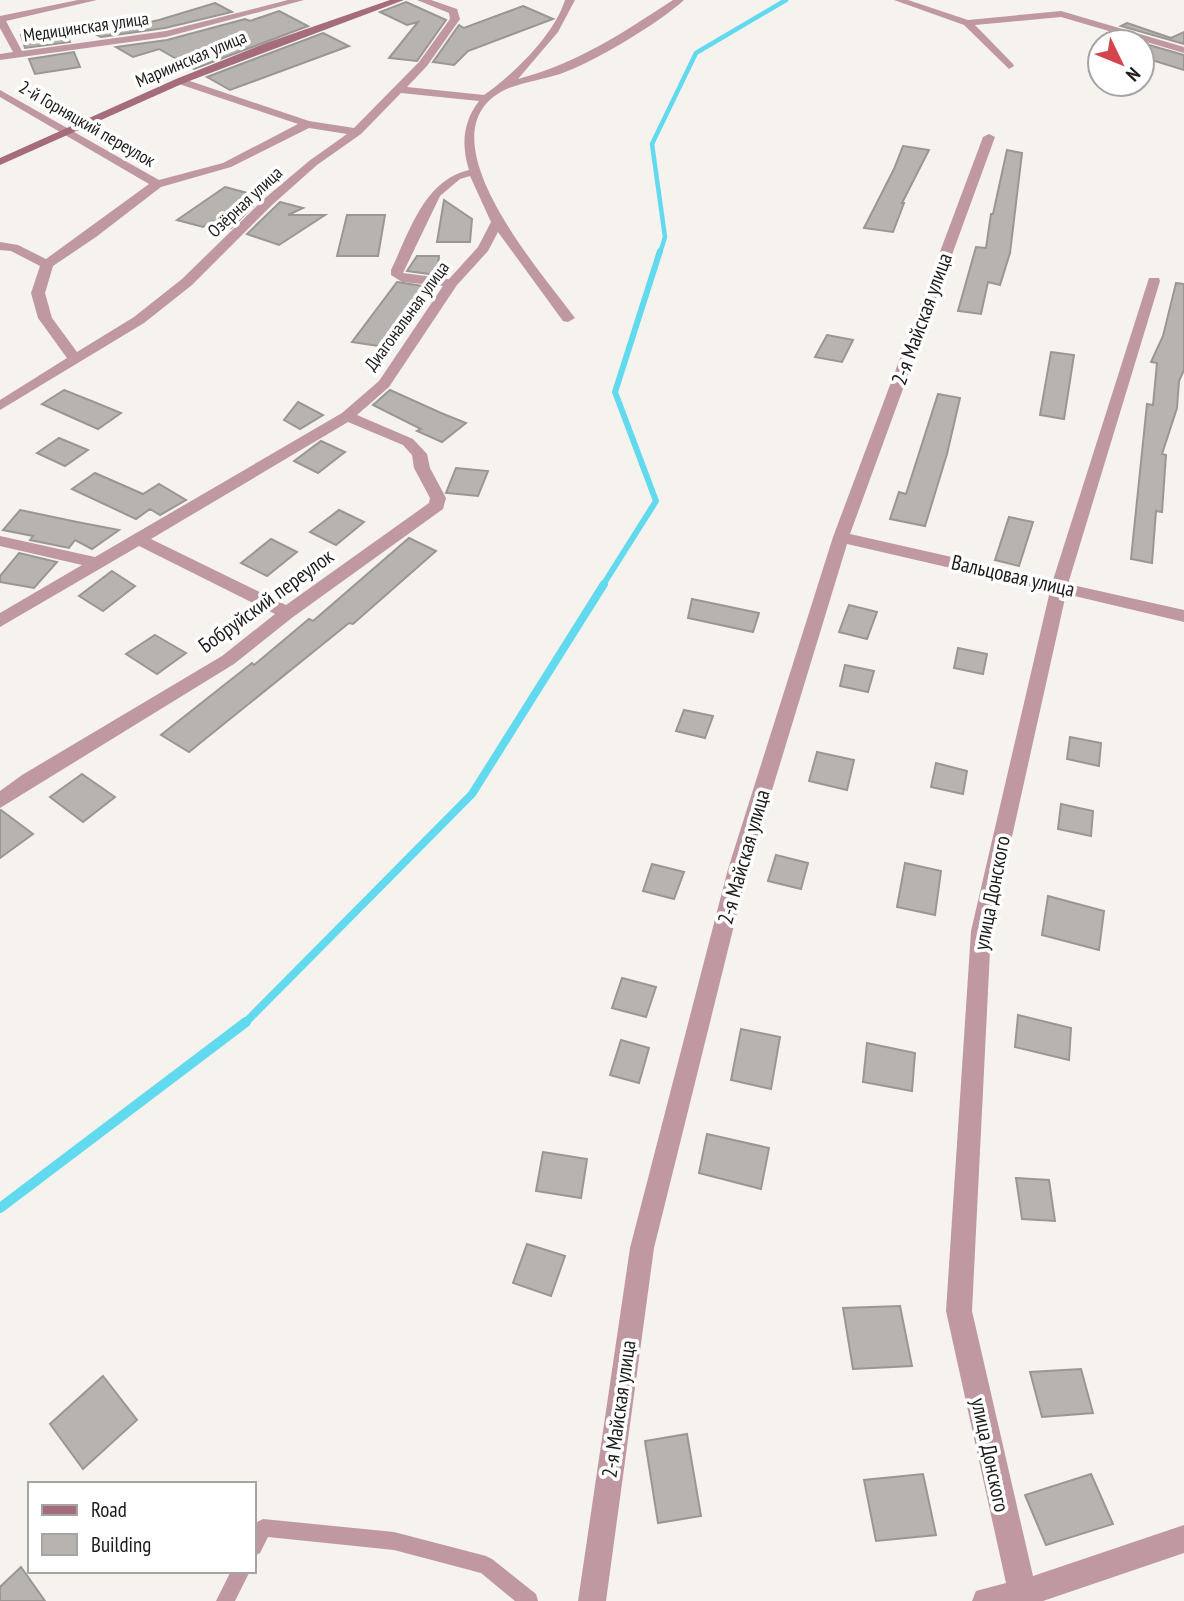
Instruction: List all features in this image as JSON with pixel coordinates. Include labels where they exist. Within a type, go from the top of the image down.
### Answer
[{"type":"main road","name":"Мариинская улица","points":[[0,162],[180,81],[399,0]]},
{"type":"street","points":[[19,54],[0,19],[92,0]]},
{"type":"street","name":"Медицинская улица","points":[[0,57],[166,34],[299,0]]},
{"type":"street","name":"Озёрная улица","points":[[0,406],[139,320],[187,282],[313,163],[357,132],[423,64],[455,19],[454,11],[422,0]]},
{"type":"street","points":[[568,318],[498,222],[473,172],[469,137],[475,116],[487,98],[505,86],[554,30],[570,0]]},
{"type":"street","points":[[505,86],[559,71],[600,52],[680,0]]},
{"type":"street","points":[[899,0],[967,23],[1061,14],[1184,50]]},
{"type":"street","points":[[246,5],[259,9]]},
{"type":"street","points":[[967,23],[1009,66]]},
{"type":"street","points":[[180,81],[307,124],[357,132]]},
{"type":"street","points":[[399,89],[445,96],[487,98]]},
{"type":"street","name":"2-й Горняцкий переулок","points":[[0,93],[157,184]]},
{"type":"street","points":[[75,359],[45,318],[38,293],[47,264],[92,234],[157,184],[227,165],[307,124]]},
{"type":"street","name":"2-я Майская улица","points":[[592,1601],[642,1248],[738,869],[841,537],[989,137]]},
{"type":"street","points":[[452,283],[402,278],[397,275],[397,270],[435,194],[456,176],[473,172]]},
{"type":"street","name":"Диагональная улица","points":[[0,621],[347,416],[384,384],[452,283],[484,248],[498,222]]},
{"type":"street","points":[[0,246],[14,248],[47,264]]},
{"type":"street","name":"улица Донского","points":[[1023,1598],[959,1311],[981,931],[1059,587],[1154,281]]},
{"type":"street","name":"Бобруйский переулок","points":[[0,801],[29,780],[228,660],[287,613],[436,505],[438,498],[422,468],[419,454],[408,442],[347,416]]},
{"type":"street","name":"Вальцовая улица","points":[[841,537],[1184,616]]},
{"type":"street","points":[[138,539],[287,613]]},
{"type":"street","points":[[0,541],[96,563]]},
{"type":"street","points":[[986,1601],[1023,1598],[1184,1539]]},
{"type":"lane","points":[[256,1543],[264,1528],[394,1541],[486,1565],[529,1601]]},
{"type":"lane","points":[[225,1601],[240,1573]]},
{"type":"building","points":[[406,2],[446,20],[417,61],[389,58],[418,22],[407,25],[380,12]]},
{"type":"building","points":[[215,3],[232,12],[165,28],[101,37],[95,34],[159,20]]},
{"type":"building","points":[[523,6],[553,19],[468,51],[454,65],[433,62],[459,25],[464,28]]},
{"type":"building","points":[[279,11],[308,26],[194,69],[159,49],[133,57],[116,47],[167,40],[245,19],[250,21]]},
{"type":"building","points":[[1127,23],[1142,28],[1128,28],[1121,26]]},
{"type":"building","points":[[43,31],[47,39],[67,35],[70,42],[25,48],[21,35]]},
{"type":"building","points":[[1184,32],[1184,44],[1156,36],[1156,33],[1171,38]]},
{"type":"building","points":[[323,33],[349,46],[230,90],[207,77]]},
{"type":"building","points":[[1156,47],[1184,55],[1184,70],[1156,61]]},
{"type":"building","points":[[74,52],[80,67],[35,74],[29,59]]},
{"type":"building","points":[[903,146],[929,150],[902,203],[893,232],[864,228],[894,169]]},
{"type":"building","points":[[1007,150],[1022,153],[1010,253],[1000,285],[988,282],[981,314],[958,311],[976,247],[986,248],[991,214]]},
{"type":"building","points":[[225,187],[262,197],[231,228],[212,221],[203,227],[177,220]]},
{"type":"building","points":[[444,200],[472,219],[470,242],[437,242]]},
{"type":"building","points":[[280,202],[303,208],[288,215],[325,215],[279,245],[247,234]]},
{"type":"building","points":[[347,215],[385,215],[378,256],[337,256]]},
{"type":"building","points":[[417,256],[439,256],[437,275],[407,271]]},
{"type":"building","points":[[397,282],[429,287],[385,347],[352,342]]},
{"type":"building","points":[[1176,283],[1184,284],[1184,370],[1179,381],[1177,408],[1162,454],[1166,455],[1162,512],[1156,511],[1152,563],[1131,559],[1147,404],[1153,405],[1157,363],[1151,362],[1163,336]]},
{"type":"building","points":[[827,335],[853,340],[842,362],[815,357]]},
{"type":"building","points":[[1051,352],[1074,355],[1064,419],[1040,415]]},
{"type":"building","points":[[64,390],[121,413],[98,429],[42,404]]},
{"type":"building","points":[[390,390],[466,423],[442,442],[417,431],[421,429],[373,405]]},
{"type":"building","points":[[938,394],[960,398],[947,454],[925,526],[890,519],[899,492],[906,494]]},
{"type":"building","points":[[298,402],[323,415],[300,429],[284,420]]},
{"type":"building","points":[[59,438],[88,450],[65,466],[37,453]]},
{"type":"building","points":[[321,441],[345,452],[318,473],[294,461]]},
{"type":"building","points":[[456,468],[488,471],[478,496],[446,493]]},
{"type":"building","points":[[95,473],[143,494],[159,484],[186,500],[160,515],[150,509],[136,519],[72,489]]},
{"type":"building","points":[[20,510],[119,530],[92,549],[75,540],[69,548],[30,540],[33,536],[3,530]]},
{"type":"building","points":[[339,510],[364,522],[336,545],[310,532]]},
{"type":"building","points":[[1009,517],[1033,522],[1019,566],[995,560]]},
{"type":"building","points":[[409,538],[436,551],[353,624],[349,623],[189,752],[161,735],[252,663],[254,665],[309,619],[313,621]]},
{"type":"building","points":[[271,539],[297,552],[267,576],[241,563]]},
{"type":"building","points":[[19,553],[57,562],[34,588],[0,582],[0,576]]},
{"type":"building","points":[[112,571],[135,586],[103,611],[79,596]]},
{"type":"building","points":[[692,599],[759,613],[753,632],[688,618]]},
{"type":"building","points":[[849,605],[877,612],[867,639],[839,632]]},
{"type":"building","points":[[155,635],[186,653],[157,674],[126,654]]},
{"type":"building","points":[[958,648],[987,654],[983,674],[954,668]]},
{"type":"building","points":[[845,665],[874,671],[868,692],[840,686]]},
{"type":"building","points":[[684,710],[713,716],[705,738],[676,731]]},
{"type":"building","points":[[1070,737],[1101,743],[1099,766],[1067,759]]},
{"type":"building","points":[[817,752],[854,760],[847,790],[809,781]]},
{"type":"building","points":[[936,763],[967,771],[963,794],[931,787]]},
{"type":"building","points":[[82,774],[115,797],[83,822],[50,797]]},
{"type":"building","points":[[1061,804],[1093,811],[1091,836],[1058,829]]},
{"type":"building","points":[[0,811],[33,834],[0,858]]},
{"type":"building","points":[[776,855],[808,863],[801,889],[768,881]]},
{"type":"building","points":[[905,863],[941,871],[935,915],[897,907]]},
{"type":"building","points":[[652,864],[684,872],[674,899],[643,891]]},
{"type":"building","points":[[1048,896],[1104,911],[1099,950],[1042,935]]},
{"type":"building","points":[[622,978],[656,987],[646,1017],[612,1008]]},
{"type":"building","points":[[1018,1015],[1071,1028],[1069,1060],[1015,1047]]},
{"type":"building","points":[[741,1029],[780,1037],[771,1089],[731,1080]]},
{"type":"building","points":[[621,1040],[649,1048],[639,1083],[610,1075]]},
{"type":"building","points":[[867,1043],[915,1053],[912,1091],[863,1082]]},
{"type":"building","points":[[707,1134],[769,1148],[761,1189],[699,1173]]},
{"type":"building","points":[[543,1152],[587,1159],[581,1198],[536,1191]]},
{"type":"building","points":[[1016,1178],[1049,1180],[1055,1221],[1022,1219]]},
{"type":"building","points":[[527,1244],[565,1256],[551,1296],[513,1283]]},
{"type":"building","points":[[900,1306],[912,1366],[853,1369],[843,1308]]},
{"type":"building","points":[[1081,1369],[1093,1413],[1042,1417],[1030,1372]]},
{"type":"building","points":[[103,1376],[137,1420],[83,1469],[50,1424]]},
{"type":"building","points":[[687,1434],[701,1516],[658,1523],[645,1441]]},
{"type":"building","points":[[923,1474],[936,1535],[876,1541],[864,1480]]},
{"type":"building","points":[[1091,1474],[1113,1524],[1046,1545],[1025,1495]]},
{"type":"building","points":[[21,1567],[45,1601],[0,1601],[0,1587]]},
{"type":"waterway","points":[[660,253],[665,237],[652,144],[696,53],[786,0]]},
{"type":"waterway","points":[[603,585],[656,501],[615,392],[660,251]]},
{"type":"waterway","points":[[246,1022],[472,794],[604,584]]},
{"type":"waterway","points":[[0,1208],[246,1022]]}]
